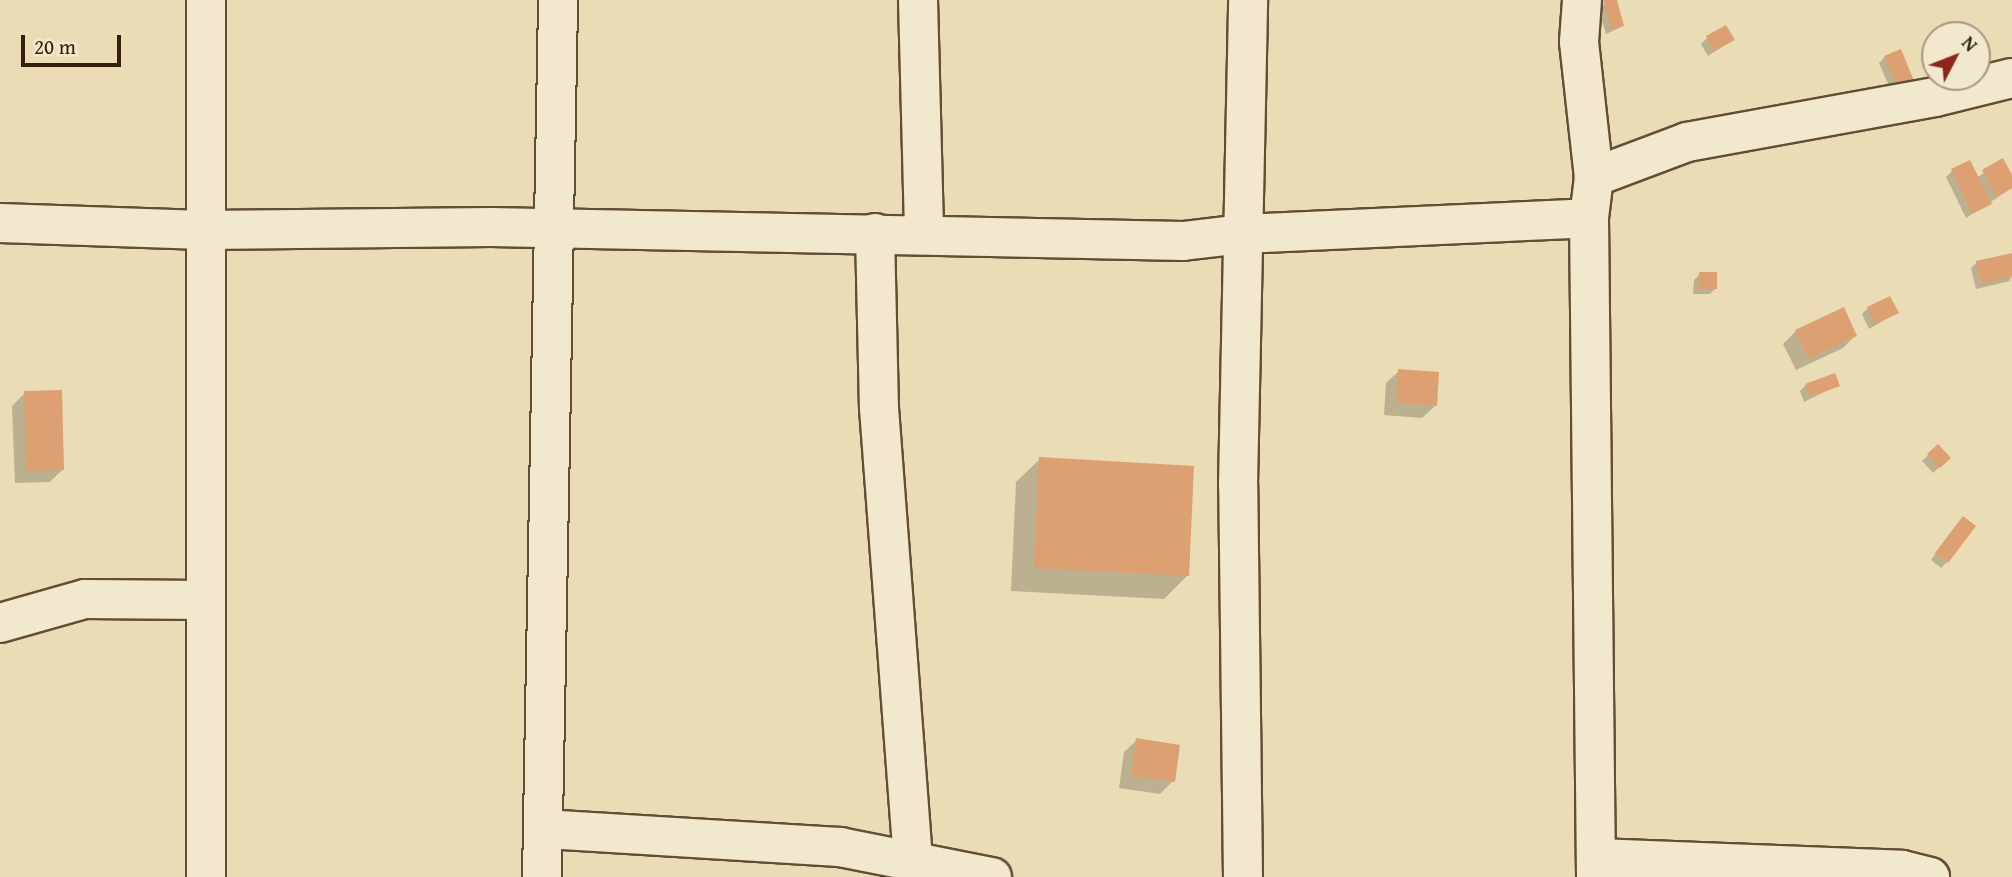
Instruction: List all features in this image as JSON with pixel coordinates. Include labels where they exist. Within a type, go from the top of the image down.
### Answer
[{"type":"street","points":[[206,0],[203,230],[206,877]]},
{"type":"street","points":[[542,877],[545,829],[547,459],[557,228],[558,0]]},
{"type":"street","points":[[918,0],[924,235]]},
{"type":"street","points":[[1243,877],[1238,499],[1248,0]]},
{"type":"street","points":[[1582,0],[1579,42],[1594,177],[1589,218],[1596,867],[1902,870],[1930,877]]},
{"type":"street","points":[[1594,177],[1687,142],[1935,97],[2012,78]]},
{"type":"street","points":[[0,223],[203,230],[557,228],[1182,241],[1242,234],[1589,218]]},
{"type":"street","points":[[875,233],[879,408],[913,860]]},
{"type":"street","points":[[0,624],[85,599],[203,600]]},
{"type":"street","points":[[545,829],[840,847],[992,877]]},
{"type":"building","points":[[1603,0],[1617,0],[1624,26],[1612,29]]},
{"type":"building","points":[[1726,25],[1735,40],[1714,51],[1706,36]]},
{"type":"building","points":[[1901,49],[1914,81],[1898,88],[1884,56]]},
{"type":"building","points":[[2003,158],[2012,175],[2012,188],[1996,197],[1982,170]]},
{"type":"building","points":[[1970,160],[1992,204],[1972,214],[1951,169]]},
{"type":"building","points":[[2012,253],[2012,277],[1981,284],[1976,261]]},
{"type":"building","points":[[1699,272],[1717,272],[1717,289],[1698,289]]},
{"type":"building","points":[[1890,296],[1899,313],[1875,324],[1867,307]]},
{"type":"building","points":[[1844,307],[1857,336],[1808,359],[1795,330]]},
{"type":"building","points":[[1398,369],[1439,372],[1437,406],[1396,403]]},
{"type":"building","points":[[1835,373],[1840,386],[1810,397],[1805,384]]},
{"type":"building","points":[[62,390],[64,470],[26,471],[24,391]]},
{"type":"building","points":[[1938,444],[1951,458],[1940,468],[1927,454]]},
{"type":"building","points":[[1039,457],[1194,466],[1189,576],[1034,568]]},
{"type":"building","points":[[1963,516],[1976,526],[1948,563],[1935,553]]},
{"type":"building","points":[[1136,738],[1180,745],[1175,782],[1131,776]]}]
